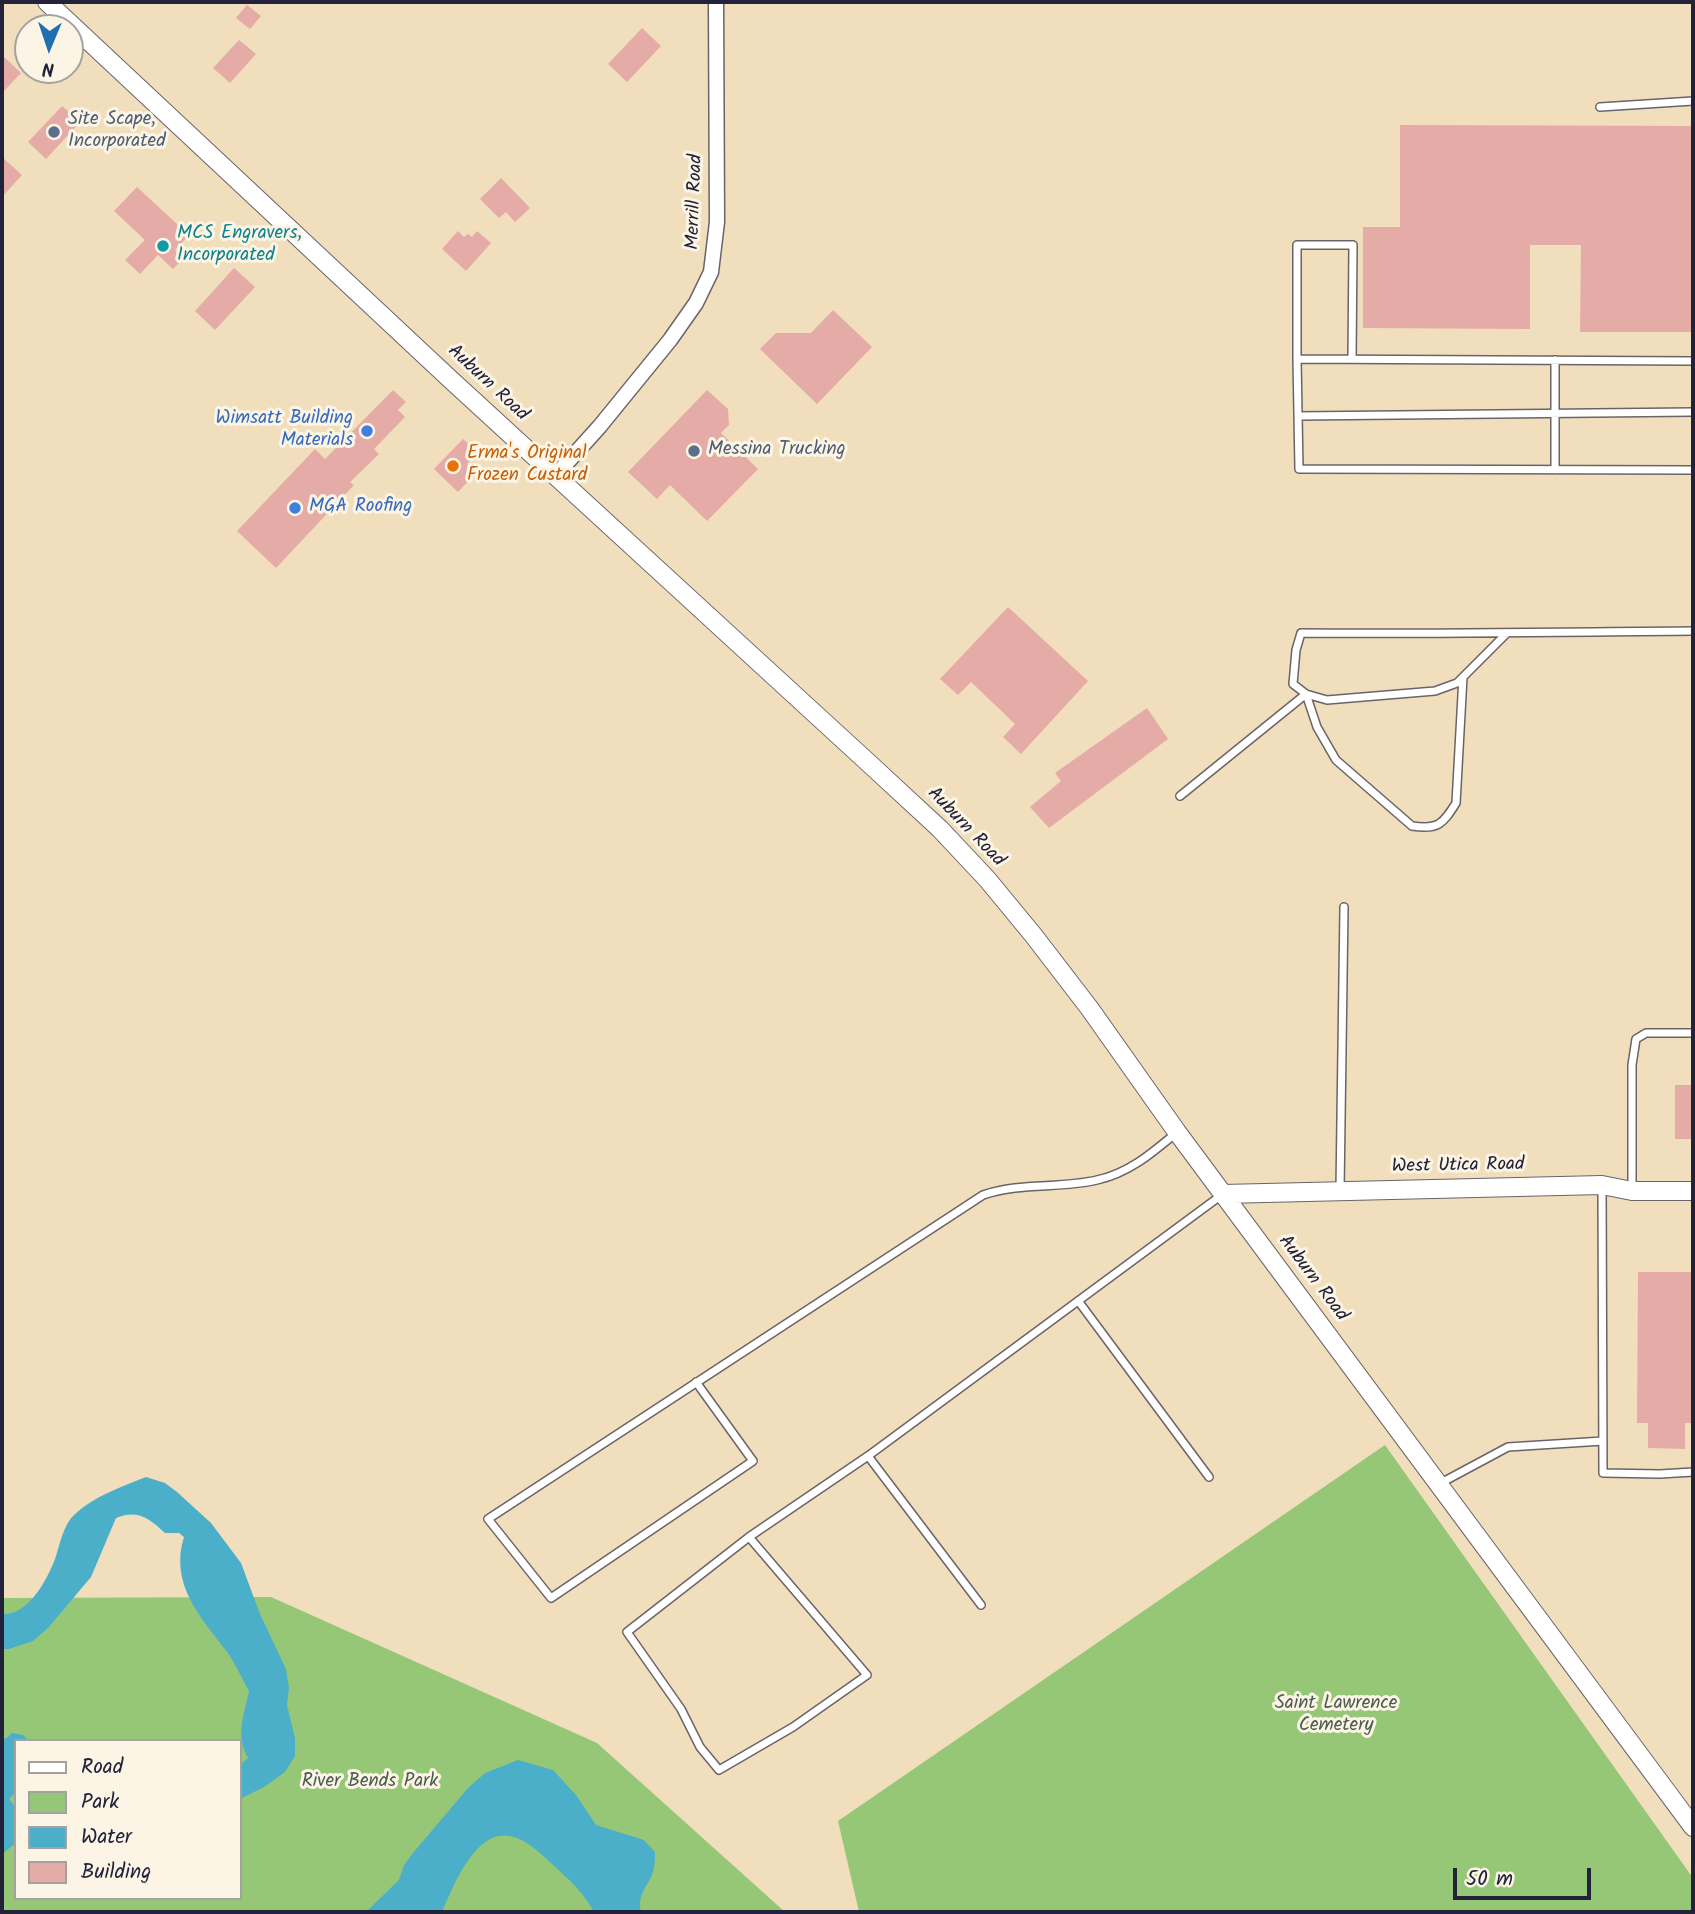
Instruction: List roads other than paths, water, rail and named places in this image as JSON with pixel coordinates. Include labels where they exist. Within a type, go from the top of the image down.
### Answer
[{"type":"street","name":"Auburn Road","points":[[47,2],[555,476],[940,829],[987,879],[1090,1009],[1177,1132],[1693,1826]]},
{"type":"street","name":"Merrill Road","points":[[555,476],[670,340],[696,303],[710,272],[717,222],[716,2]]},
{"type":"street","name":"West Utica Road","points":[[1223,1194],[1602,1185],[1632,1191],[1693,1191]]},
{"type":"lane","points":[[1600,107],[1693,101]]},
{"type":"lane","points":[[1352,359],[1353,245],[1297,245],[1298,469],[1693,470]]},
{"type":"lane","points":[[1297,359],[1693,361]]},
{"type":"lane","points":[[1555,360],[1555,470]]},
{"type":"lane","points":[[1298,416],[1693,412]]},
{"type":"lane","points":[[1507,633],[1457,683],[1435,691],[1327,700],[1306,694],[1293,684],[1296,650],[1301,632],[1693,631]]},
{"type":"lane","points":[[1306,694],[1317,727],[1336,760],[1412,826],[1424,828],[1438,826],[1447,818],[1456,803],[1463,677]]},
{"type":"lane","points":[[1180,796],[1306,694]]},
{"type":"lane","points":[[1340,1191],[1344,907]]},
{"type":"lane","points":[[1632,1191],[1632,1065],[1636,1039],[1646,1033],[1693,1033]]},
{"type":"lane","points":[[696,1382],[753,1461],[551,1598],[488,1519],[696,1382],[983,1195],[1002,1188],[1098,1180],[1139,1163],[1177,1132]]},
{"type":"lane","points":[[1602,1185],[1603,1473],[1693,1472]]},
{"type":"lane","points":[[749,1537],[867,1675],[793,1727],[719,1770],[701,1747],[681,1709],[627,1632],[749,1537],[868,1456],[1223,1194]]},
{"type":"lane","points":[[1079,1302],[1209,1477]]},
{"type":"lane","points":[[1439,1484],[1508,1447],[1603,1441]]},
{"type":"lane","points":[[868,1456],[981,1605]]},
{"type":"water","points":[[146,1477],[165,1483],[211,1523],[241,1563],[260,1614],[286,1669],[289,1688],[287,1705],[295,1738],[295,1756],[285,1772],[242,1798],[242,1763],[248,1758],[241,1733],[249,1691],[228,1653],[190,1600],[181,1570],[180,1554],[184,1537],[179,1533],[165,1533],[143,1516],[131,1514],[116,1518],[91,1577],[48,1628],[33,1641],[2,1649],[2,1614],[20,1609],[42,1586],[70,1519],[99,1497]]},
{"type":"water","points":[[12,1733],[23,1735],[27,1739],[14,1739],[14,1794],[9,1799],[14,1805],[14,1845],[2,1854],[2,1738],[5,1739]]},
{"type":"water","points":[[518,1760],[553,1770],[576,1795],[596,1825],[644,1840],[655,1852],[653,1872],[641,1897],[641,1912],[594,1912],[575,1886],[527,1843],[510,1836],[497,1836],[486,1841],[467,1862],[442,1912],[366,1912],[399,1880],[404,1865],[413,1853],[468,1788],[485,1773]]},
{"type":"place","name":"Site Scape, Incorporated","points":[[54,132]]},
{"type":"place","name":"MCS Engravers, Incorporated","points":[[163,246]]},
{"type":"place","name":"Wimsatt Building Materials","points":[[367,431]]},
{"type":"place","name":"Messina Trucking","points":[[694,451]]},
{"type":"place","name":"Erma's Original Frozen Custard","points":[[453,466]]},
{"type":"place","name":"MGA Roofing","points":[[295,508]]},
{"type":"park label","name":"Saint Lawrence Cemetery","points":[[1336,1716]]},
{"type":"park label","name":"River Bends Park","points":[[370,1783]]}]
